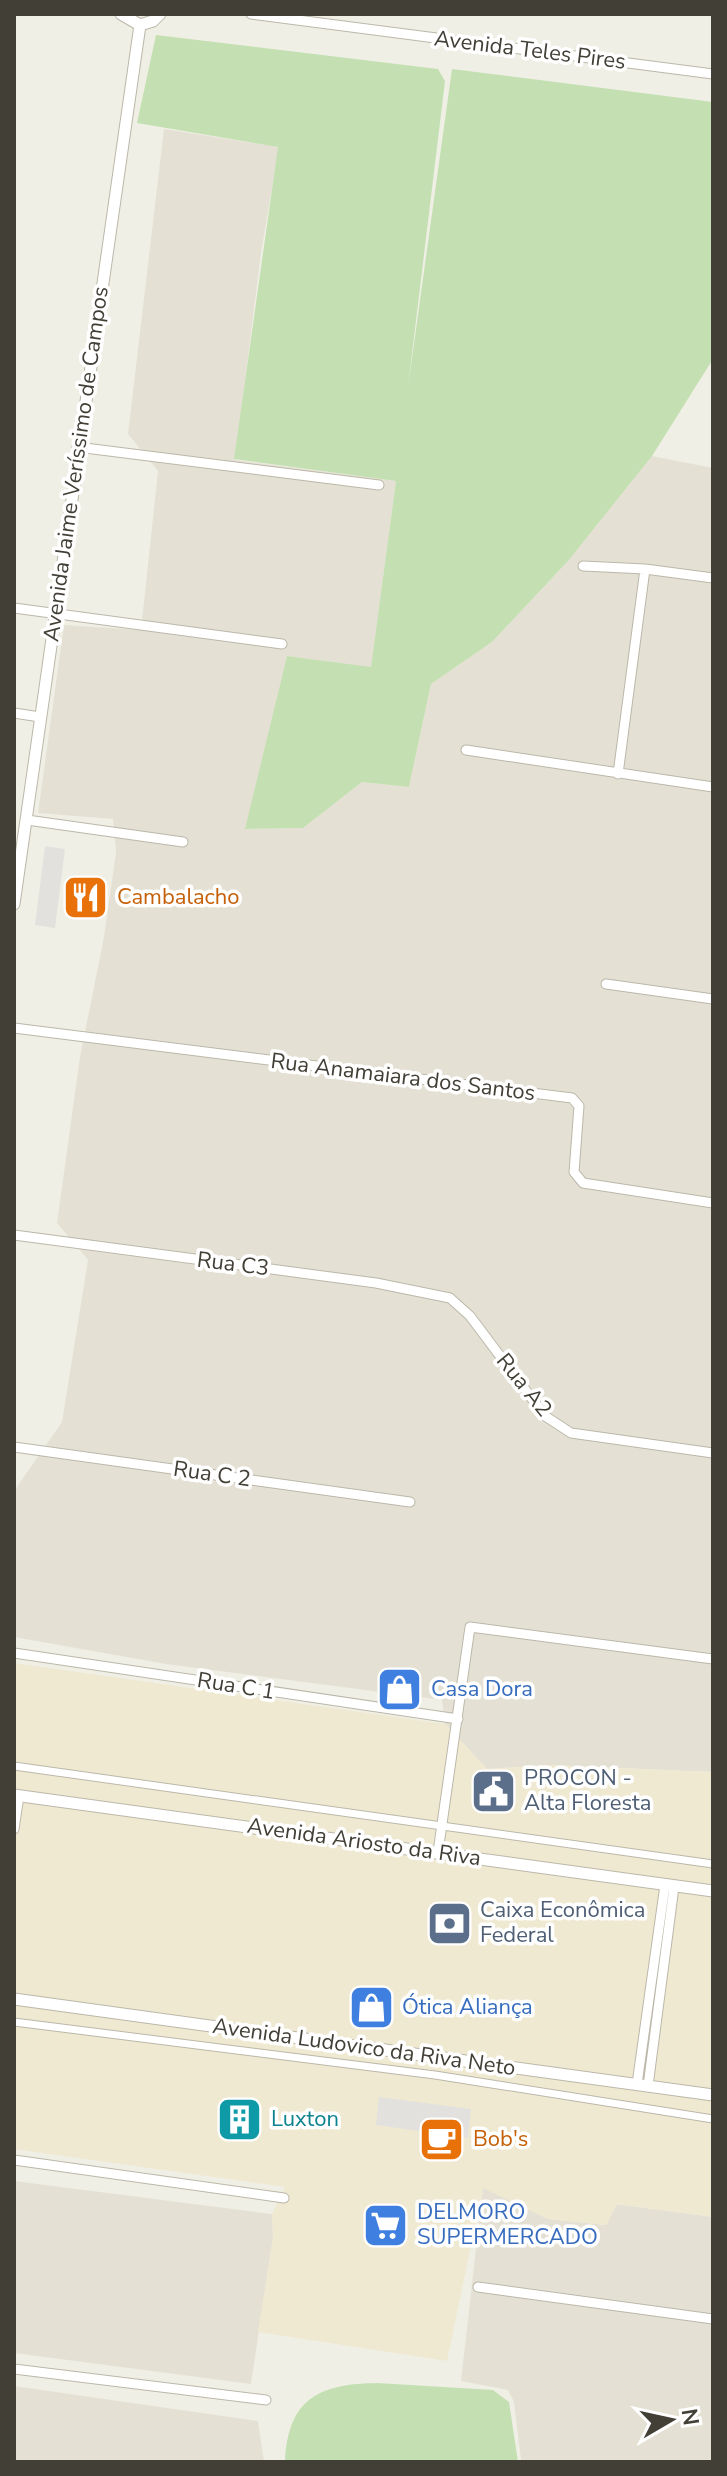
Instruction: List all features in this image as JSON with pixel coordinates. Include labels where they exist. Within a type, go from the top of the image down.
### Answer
[{"type":"street","points":[[121,14],[140,25],[153,21],[160,14]]},
{"type":"street","name":"Avenida Teles Pires","points":[[251,14],[713,74]]},
{"type":"street","name":"Avenida Jaime Veríssimo de Campos","points":[[14,904],[77,447],[140,25]]},
{"type":"street","points":[[77,447],[379,485]]},
{"type":"street","points":[[583,566],[645,569],[713,578]]},
{"type":"street","points":[[618,774],[645,569]]},
{"type":"street","points":[[14,608],[282,644]]},
{"type":"street","points":[[14,713],[40,717]]},
{"type":"street","points":[[466,750],[713,787]]},
{"type":"street","points":[[27,820],[183,842]]},
{"type":"street","points":[[606,984],[713,999]]},
{"type":"street","name":"Rua Anamaiara dos Santos","points":[[14,1028],[572,1098],[579,1106],[574,1172],[583,1183],[713,1203]]},
{"type":"street","name":"Rua C3","points":[[14,1235],[376,1283],[450,1298]]},
{"type":"street","name":"Rua A2","points":[[450,1298],[470,1316],[545,1416],[571,1433],[713,1453]]},
{"type":"street","name":"Rua C 2","points":[[14,1447],[410,1502]]},
{"type":"street","points":[[438,1852],[470,1627],[713,1659]]},
{"type":"street","name":"Rua C 1","points":[[14,1653],[458,1719]]},
{"type":"street","points":[[14,1766],[713,1864]]},
{"type":"street","points":[[14,1829],[16,1795]]},
{"type":"street","name":"Avenida Ariosto da Riva","points":[[16,1795],[713,1891]]},
{"type":"street","points":[[642,2085],[670,1886]]},
{"type":"street","name":"Avenida Ludovico da Riva Neto","points":[[14,1999],[713,2095]]},
{"type":"street","points":[[14,2022],[435,2075],[713,2119]]},
{"type":"street","points":[[14,2160],[284,2198]]},
{"type":"street","points":[[478,2287],[713,2319]]},
{"type":"street","points":[[14,2369],[266,2400]]},
{"type":"shaded area","points":[[164,129],[279,147],[261,253],[235,460],[396,481],[371,668],[287,656],[246,829],[303,828],[362,782],[409,787],[431,684],[492,642],[568,561],[652,456],[713,468],[713,1772],[549,1765],[487,1769],[445,1724],[442,1700],[166,1664],[14,1637],[14,1491],[62,1422],[88,1260],[57,1223],[80,1057],[104,937],[116,852],[113,819],[38,813],[64,625],[141,630],[158,471],[128,434]]},
{"type":"shaded area","points":[[45,846],[65,849],[55,928],[35,925]]},
{"type":"shaded area","points":[[14,1663],[445,1724],[487,1769],[549,1765],[713,1772],[713,2217],[617,2204],[606,2225],[548,2219],[483,2188],[447,2361],[258,2332],[273,2238],[272,2214],[285,2187],[14,2149]]},
{"type":"shaded area","points":[[379,2097],[471,2109],[468,2138],[376,2125]]},
{"type":"shaded area","points":[[14,2181],[272,2214],[273,2238],[251,2384],[14,2353]]},
{"type":"shaded area","points":[[483,2187],[548,2219],[606,2225],[616,2204],[713,2217],[713,2462],[521,2460],[514,2402],[508,2390],[461,2381]]},
{"type":"shaded area","points":[[14,2386],[258,2421],[264,2462],[14,2462]]},
{"type":"green space","points":[[156,35],[438,69],[445,81],[408,387],[452,69],[713,102],[713,359],[652,456],[568,561],[492,642],[431,684],[409,787],[362,782],[303,828],[245,829],[287,656],[371,667],[396,481],[234,459],[278,147],[137,123]]},
{"type":"green space","points":[[377,2383],[493,2390],[509,2402],[518,2462],[285,2462],[292,2423],[310,2399],[338,2387]]},
{"type":"place","name":"Cambalacho","points":[[86,897]]},
{"type":"place","name":"Casa Dora","points":[[400,1689]]},
{"type":"place","name":"PROCON - Alta Floresta","points":[[493,1791]]},
{"type":"place","name":"Caixa Econômica Federal","points":[[449,1923]]},
{"type":"place","name":"Ótica Aliança","points":[[371,2007]]},
{"type":"place","name":"Luxton","points":[[240,2119]]},
{"type":"place","name":"Bob's","points":[[442,2139]]},
{"type":"place","name":"DELMORO SUPERMERCADO","points":[[386,2225]]}]
